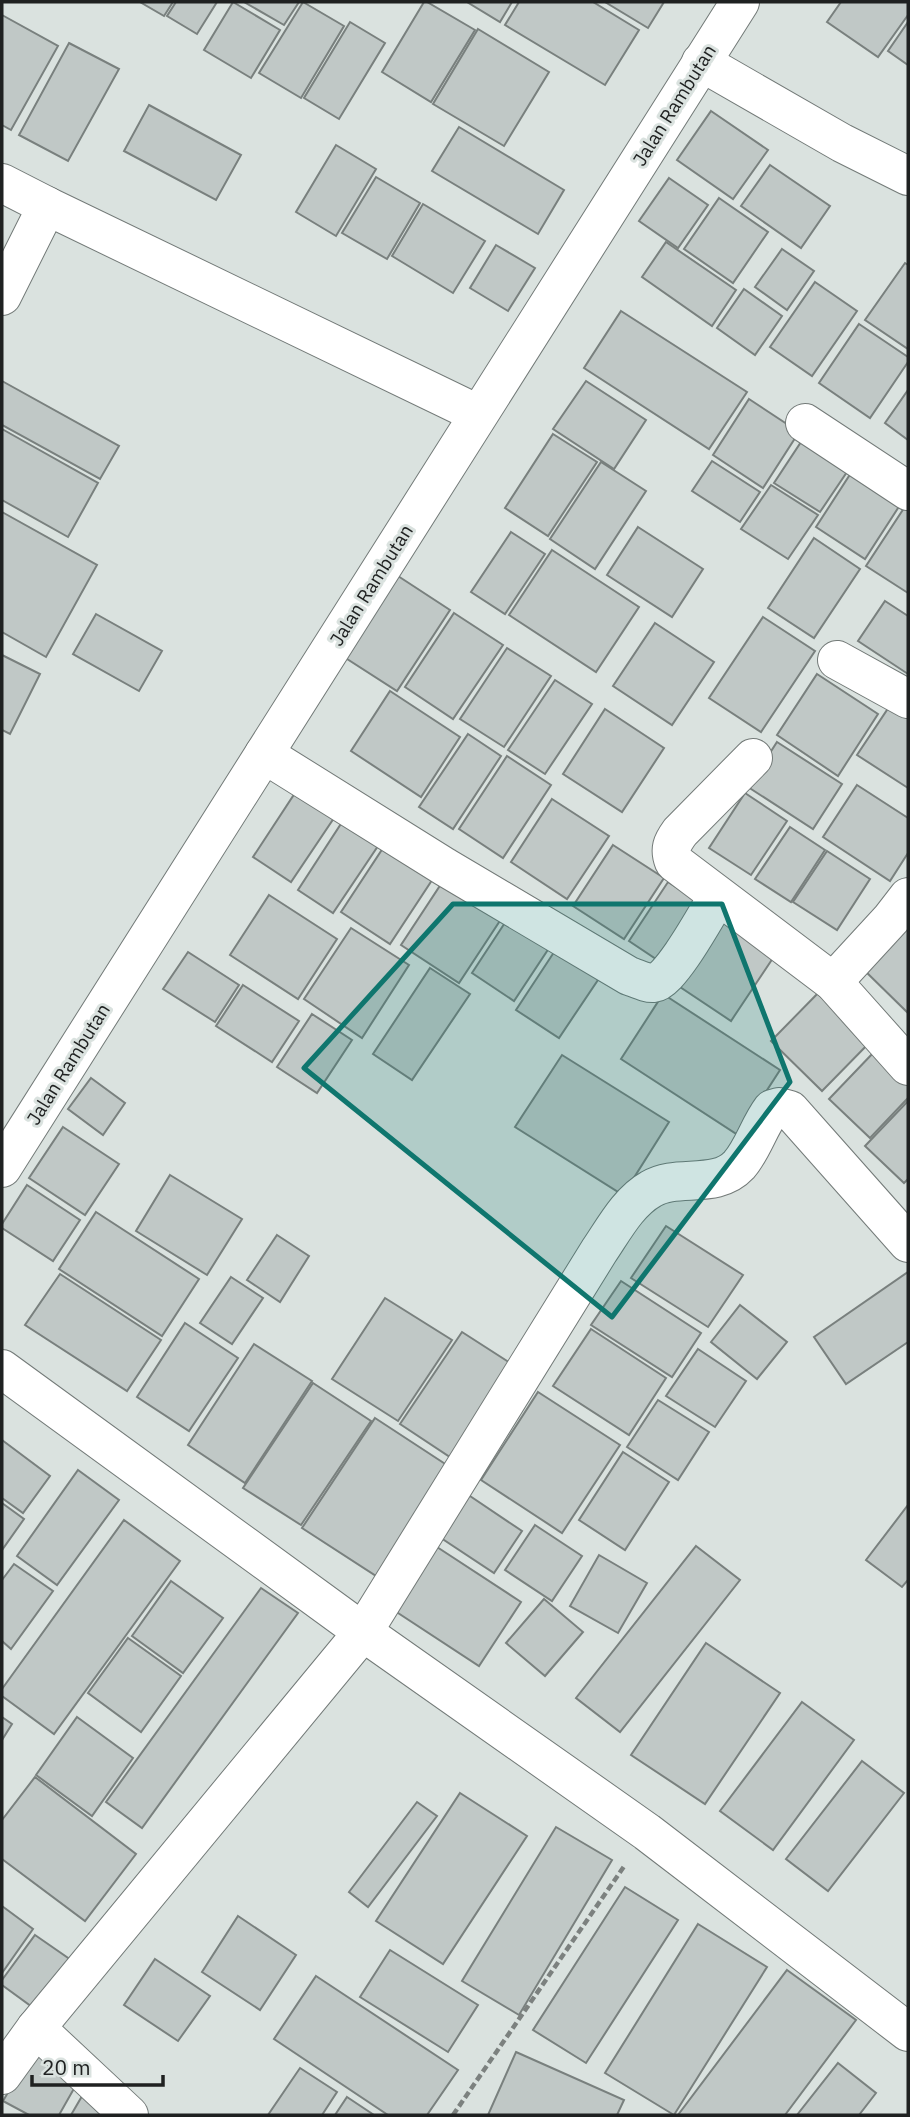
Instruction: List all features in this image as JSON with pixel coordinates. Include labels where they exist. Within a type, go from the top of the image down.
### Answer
[{"type":"street","name":"Jalan Rambutan","points":[[2,1168],[740,2]]},
{"type":"street","points":[[701,62],[842,143],[908,176]]},
{"type":"street","points":[[2,183],[478,414]]},
{"type":"street","points":[[2,296],[47,206]]},
{"type":"street","points":[[805,423],[908,491]]},
{"type":"street","points":[[837,660],[908,699]]},
{"type":"street","points":[[264,754],[445,867],[617,969],[653,984],[671,970],[718,896]]},
{"type":"street","points":[[753,758],[680,831],[671,843],[674,862],[832,982],[908,1066]]},
{"type":"street","points":[[832,982],[908,897]]},
{"type":"street","points":[[2,2075],[36,2028],[363,1632],[599,1251],[634,1200],[653,1187],[715,1179],[738,1166],[764,1119],[772,1109],[779,1107],[790,1110],[908,1243]]},
{"type":"street","points":[[2,1369],[363,1632],[648,1832],[908,2032]]},
{"type":"street","points":[[36,2028],[129,2115]]},
{"type":"path","points":[[453,2115],[648,1832]]},
{"type":"highlighted area","points":[[453,904],[722,904],[790,1082],[612,1317],[304,1068]]},
{"type":"building","points":[[140,2],[173,2],[164,16]]},
{"type":"building","points":[[176,2],[217,2],[197,34],[167,16]]},
{"type":"building","points":[[233,2],[280,30],[251,78],[204,50]]},
{"type":"building","points":[[244,2],[299,2],[284,25]]},
{"type":"building","points":[[303,2],[344,26],[301,98],[259,73]]},
{"type":"building","points":[[424,2],[475,30],[431,102],[382,72]]},
{"type":"building","points":[[467,2],[512,2],[500,22]]},
{"type":"building","points":[[519,2],[593,2],[639,30],[605,85],[505,25]]},
{"type":"building","points":[[605,2],[664,2],[648,28]]},
{"type":"building","points":[[841,2],[908,2],[908,15],[878,57],[827,22]]},
{"type":"building","points":[[2,15],[58,46],[11,130],[2,125]]},
{"type":"building","points":[[350,22],[385,43],[339,119],[304,98]]},
{"type":"building","points":[[908,22],[908,65],[888,51]]},
{"type":"building","points":[[478,29],[549,72],[504,146],[433,104]]},
{"type":"building","points":[[69,43],[119,69],[68,161],[19,135]]},
{"type":"building","points":[[149,105],[241,155],[216,200],[124,151]]},
{"type":"building","points":[[711,111],[768,150],[733,199],[677,160]]},
{"type":"building","points":[[459,127],[564,190],[538,234],[432,171]]},
{"type":"building","points":[[336,145],[376,169],[336,236],[296,212]]},
{"type":"building","points":[[770,165],[830,206],[801,248],[741,206]]},
{"type":"building","points":[[376,177],[420,203],[387,259],[342,233]]},
{"type":"building","points":[[669,178],[708,205],[678,248],[639,221]]},
{"type":"building","points":[[719,198],[768,232],[733,283],[684,249]]},
{"type":"building","points":[[423,204],[485,241],[453,293],[392,256]]},
{"type":"building","points":[[666,242],[736,290],[712,326],[642,277]]},
{"type":"building","points":[[496,245],[535,268],[508,311],[470,288]]},
{"type":"building","points":[[782,249],[814,271],[787,310],[755,287]]},
{"type":"building","points":[[905,263],[908,265],[908,349],[865,320]]},
{"type":"building","points":[[815,282],[857,311],[812,376],[770,347]]},
{"type":"building","points":[[744,289],[782,316],[755,355],[717,328]]},
{"type":"building","points":[[621,311],[747,392],[709,449],[584,368]]},
{"type":"building","points":[[859,324],[908,357],[908,362],[870,418],[819,383]]},
{"type":"building","points":[[2,381],[119,446],[100,479],[2,425]]},
{"type":"building","points":[[586,381],[646,420],[614,469],[553,429]]},
{"type":"building","points":[[908,390],[908,440],[885,423]]},
{"type":"building","points":[[749,399],[799,432],[763,488],[713,455]]},
{"type":"building","points":[[2,429],[98,483],[68,537],[2,500]]},
{"type":"building","points":[[553,434],[597,462],[548,536],[505,508]]},
{"type":"building","points":[[805,436],[851,466],[820,512],[774,483]]},
{"type":"building","points":[[712,461],[760,492],[740,522],[692,491]]},
{"type":"building","points":[[601,462],[646,491],[595,569],[550,539]]},
{"type":"building","points":[[851,473],[900,505],[865,559],[816,527]]},
{"type":"building","points":[[771,485],[818,515],[788,559],[741,529]]},
{"type":"building","points":[[908,502],[908,593],[866,566]]},
{"type":"building","points":[[2,512],[97,565],[46,657],[2,632]]},
{"type":"building","points":[[638,527],[703,569],[672,617],[607,575]]},
{"type":"building","points":[[511,532],[545,554],[505,614],[471,592]]},
{"type":"building","points":[[814,538],[860,569],[814,638],[768,608]]},
{"type":"building","points":[[552,550],[639,607],[596,672],[509,615]]},
{"type":"building","points":[[398,576],[450,610],[397,691],[344,657]]},
{"type":"building","points":[[885,601],[908,616],[908,674],[858,641]]},
{"type":"building","points":[[454,613],[503,645],[453,719],[405,687]]},
{"type":"building","points":[[96,614],[162,651],[139,691],[73,654]]},
{"type":"building","points":[[763,617],[815,651],[761,732],[709,698]]},
{"type":"building","points":[[655,623],[714,662],[672,725],[613,686]]},
{"type":"building","points":[[507,648],[551,676],[504,747],[460,719]]},
{"type":"building","points":[[2,655],[40,674],[10,734],[2,730]]},
{"type":"building","points":[[817,674],[878,714],[838,776],[777,735]]},
{"type":"building","points":[[555,680],[592,704],[545,774],[508,750]]},
{"type":"building","points":[[390,691],[460,737],[421,797],[351,751]]},
{"type":"building","points":[[891,704],[908,715],[908,788],[857,755]]},
{"type":"building","points":[[605,709],[664,748],[622,812],[563,774]]},
{"type":"building","points":[[468,734],[501,756],[453,829],[419,807]]},
{"type":"building","points":[[777,742],[842,784],[813,829],[748,787]]},
{"type":"building","points":[[507,756],[551,785],[503,858],[459,829]]},
{"type":"building","points":[[857,785],[908,818],[908,853],[890,881],[823,837]]},
{"type":"building","points":[[297,790],[336,815],[291,882],[253,857]]},
{"type":"building","points":[[745,793],[787,821],[751,875],[709,848]]},
{"type":"building","points":[[552,799],[609,836],[567,899],[511,862]]},
{"type":"building","points":[[348,813],[384,837],[333,913],[298,890]]},
{"type":"building","points":[[790,827],[825,850],[791,902],[755,879]]},
{"type":"building","points":[[389,839],[438,871],[390,944],[341,912]]},
{"type":"building","points":[[613,845],[664,878],[624,939],[573,906]]},
{"type":"building","points":[[827,851],[870,879],[837,930],[793,902]]},
{"type":"building","points":[[449,872],[507,910],[459,983],[401,945]]},
{"type":"building","points":[[668,882],[707,907],[668,967],[629,941]]},
{"type":"building","points":[[269,895],[337,939],[298,999],[230,955]]},
{"type":"building","points":[[721,911],[779,949],[731,1021],[674,983]]},
{"type":"building","points":[[512,912],[555,939],[514,1001],[472,973]]},
{"type":"building","points":[[908,921],[908,1013],[862,968]]},
{"type":"building","points":[[351,928],[409,965],[362,1038],[304,999]]},
{"type":"building","points":[[562,940],[606,968],[559,1038],[516,1010]]},
{"type":"building","points":[[188,952],[239,985],[215,1022],[163,989]]},
{"type":"building","points":[[430,968],[470,994],[412,1080],[373,1054]]},
{"type":"building","points":[[243,985],[299,1021],[272,1062],[216,1026]]},
{"type":"building","points":[[825,986],[876,1036],[822,1091],[771,1041]]},
{"type":"building","points":[[663,994],[780,1070],[738,1135],[621,1059]]},
{"type":"building","points":[[312,1014],[352,1040],[317,1093],[277,1067]]},
{"type":"building","points":[[875,1051],[908,1082],[908,1098],[870,1138],[829,1099]]},
{"type":"building","points":[[562,1055],[669,1122],[623,1195],[515,1127]]},
{"type":"building","points":[[91,1078],[125,1103],[103,1135],[68,1109]]},
{"type":"building","points":[[908,1101],[908,1179],[904,1183],[865,1146]]},
{"type":"building","points":[[63,1127],[119,1164],[85,1215],[29,1178]]},
{"type":"building","points":[[170,1175],[242,1219],[207,1275],[136,1231]]},
{"type":"building","points":[[27,1185],[80,1220],[53,1261],[2,1228]]},
{"type":"building","points":[[96,1212],[199,1279],[162,1336],[59,1269]]},
{"type":"building","points":[[666,1226],[743,1275],[708,1327],[631,1278]]},
{"type":"building","points":[[277,1235],[309,1256],[280,1302],[247,1280]]},
{"type":"building","points":[[908,1272],[908,1342],[846,1384],[814,1337]]},
{"type":"building","points":[[60,1274],[161,1340],[127,1391],[25,1325]]},
{"type":"building","points":[[231,1277],[263,1298],[232,1344],[200,1323]]},
{"type":"building","points":[[621,1281],[701,1333],[672,1377],[591,1325]]},
{"type":"building","points":[[385,1298],[452,1340],[398,1421],[332,1379]]},
{"type":"building","points":[[740,1305],[787,1342],[757,1379],[711,1342]]},
{"type":"building","points":[[185,1323],[238,1358],[189,1431],[137,1397]]},
{"type":"building","points":[[591,1329],[666,1378],[629,1435],[553,1386]]},
{"type":"building","points":[[462,1332],[521,1370],[459,1463],[400,1424]]},
{"type":"building","points":[[254,1344],[312,1381],[245,1483],[188,1445]]},
{"type":"building","points":[[698,1349],[746,1381],[715,1427],[666,1396]]},
{"type":"building","points":[[313,1383],[371,1421],[301,1525],[243,1488]]},
{"type":"building","points":[[538,1392],[620,1445],[562,1533],[481,1480]]},
{"type":"building","points":[[658,1400],[709,1432],[678,1480],[627,1447]]},
{"type":"building","points":[[375,1418],[459,1473],[387,1583],[302,1528]]},
{"type":"building","points":[[2,1440],[50,1476],[23,1513],[2,1498]]},
{"type":"building","points":[[623,1452],[669,1482],[625,1550],[579,1520]]},
{"type":"building","points":[[78,1470],[119,1500],[57,1585],[17,1556]]},
{"type":"building","points":[[467,1494],[522,1531],[494,1573],[438,1536]]},
{"type":"building","points":[[2,1503],[24,1519],[2,1550]]},
{"type":"building","points":[[908,1505],[908,1580],[902,1587],[866,1560]]},
{"type":"building","points":[[124,1520],[180,1561],[54,1734],[2,1696],[2,1689]]},
{"type":"building","points":[[535,1525],[582,1556],[552,1601],[505,1570]]},
{"type":"building","points":[[696,1546],[740,1580],[620,1732],[576,1698]]},
{"type":"building","points":[[437,1547],[521,1602],[479,1666],[395,1611]]},
{"type":"building","points":[[599,1555],[647,1583],[618,1633],[570,1606]]},
{"type":"building","points":[[14,1564],[53,1591],[11,1649],[2,1641],[2,1580]]},
{"type":"building","points":[[171,1581],[223,1618],[183,1673],[132,1636]]},
{"type":"building","points":[[261,1588],[298,1613],[142,1828],[106,1802]]},
{"type":"building","points":[[544,1599],[583,1632],[545,1676],[506,1643]]},
{"type":"building","points":[[128,1638],[181,1676],[141,1732],[88,1693]]},
{"type":"building","points":[[706,1643],[780,1693],[705,1804],[631,1755]]},
{"type":"building","points":[[802,1702],[854,1740],[773,1850],[720,1811]]},
{"type":"building","points":[[2,1717],[12,1724],[2,1740]]},
{"type":"building","points":[[77,1717],[133,1758],[92,1816],[36,1775]]},
{"type":"building","points":[[862,1761],[904,1793],[828,1891],[786,1859]]},
{"type":"building","points":[[35,1777],[136,1854],[85,1921],[2,1859],[2,1820]]},
{"type":"building","points":[[460,1793],[527,1836],[443,1964],[376,1921]]},
{"type":"building","points":[[417,1802],[437,1816],[368,1907],[349,1892]]},
{"type":"building","points":[[556,1827],[612,1860],[519,2015],[462,1981]]},
{"type":"building","points":[[625,1887],[678,1920],[586,2063],[533,2030]]},
{"type":"building","points":[[2,1906],[33,1929],[2,1973]]},
{"type":"building","points":[[238,1916],[296,1955],[260,2010],[202,1972]]},
{"type":"building","points":[[698,1924],[767,1967],[674,2115],[605,2073]]},
{"type":"building","points":[[35,1935],[71,1960],[35,2009],[2,1985],[2,1980]]},
{"type":"building","points":[[390,1950],[478,2005],[448,2052],[360,1997]]},
{"type":"building","points":[[155,1959],[210,1996],[178,2041],[124,2005]]},
{"type":"building","points":[[787,1970],[856,2020],[785,2115],[678,2115]]},
{"type":"building","points":[[316,1976],[458,2070],[427,2115],[388,2115],[274,2039]]},
{"type":"building","points":[[32,2051],[80,2078],[59,2115],[29,2115],[3,2101]]},
{"type":"building","points":[[516,2052],[624,2100],[617,2115],[488,2115]]},
{"type":"building","points":[[838,2063],[876,2093],[859,2115],[797,2115]]},
{"type":"building","points":[[300,2068],[337,2092],[322,2115],[268,2115]]},
{"type":"building","points":[[85,2091],[122,2115],[71,2115]]},
{"type":"building","points":[[347,2097],[374,2115],[335,2115]]}]
